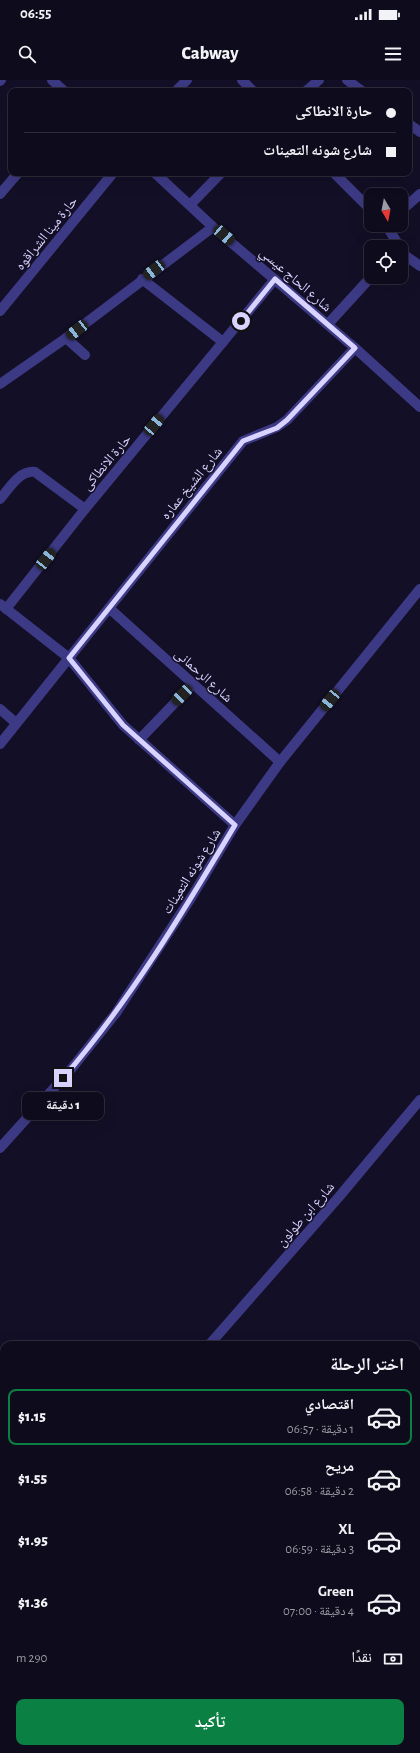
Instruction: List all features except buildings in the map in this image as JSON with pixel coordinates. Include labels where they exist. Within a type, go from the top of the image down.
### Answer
[{"type":"street","points":[[179,88],[186,80]]},
{"type":"street","points":[[242,80],[250,88]]},
{"type":"street","points":[[309,88],[318,80]]},
{"type":"street","points":[[347,80],[358,88]]},
{"type":"street","points":[[0,194],[15,176]]},
{"type":"street","name":"حارة مينا الشراقوه","points":[[0,311],[111,176]]},
{"type":"street","name":"شارع الحاج عيسي","points":[[158,176],[213,226],[418,402]]},
{"type":"street","points":[[190,205],[218,176]]},
{"type":"street","points":[[337,176],[364,203]]},
{"type":"street","points":[[408,205],[420,194]]},
{"type":"street","points":[[0,384],[66,338],[213,226]]},
{"type":"street","points":[[408,257],[420,266]]},
{"type":"street","points":[[142,279],[223,342]]},
{"type":"street","name":"حارة الانطاكى","points":[[3,606],[275,279]]},
{"type":"street","points":[[328,324],[365,284]]},
{"type":"street","points":[[66,338],[85,355]]},
{"type":"street","name":"شارع الشيخ عماره","points":[[0,744],[243,441],[277,428],[287,420],[355,348]]},
{"type":"street","points":[[0,499],[25,472],[35,472],[85,509]]},
{"type":"street","name":"شارع شونه التعينات","points":[[0,1148],[72,1068],[116,1013],[191,898],[235,825],[280,762],[420,589]]},
{"type":"street","points":[[3,606],[69,658],[123,725],[235,825]]},
{"type":"street","name":"شارع الرحمانى","points":[[109,608],[280,762]]},
{"type":"street","points":[[139,740],[193,684]]},
{"type":"street","points":[[0,709],[16,723]]},
{"type":"street","name":"شارع ابن طولون","points":[[213,1341],[338,1198],[420,1100]]},
{"type":"route","points":[[63,1078],[116,1013],[191,898],[235,825],[123,725],[84,679],[69,658],[243,441],[254,435],[277,428],[287,420],[355,348],[275,279],[241,321]]}]
